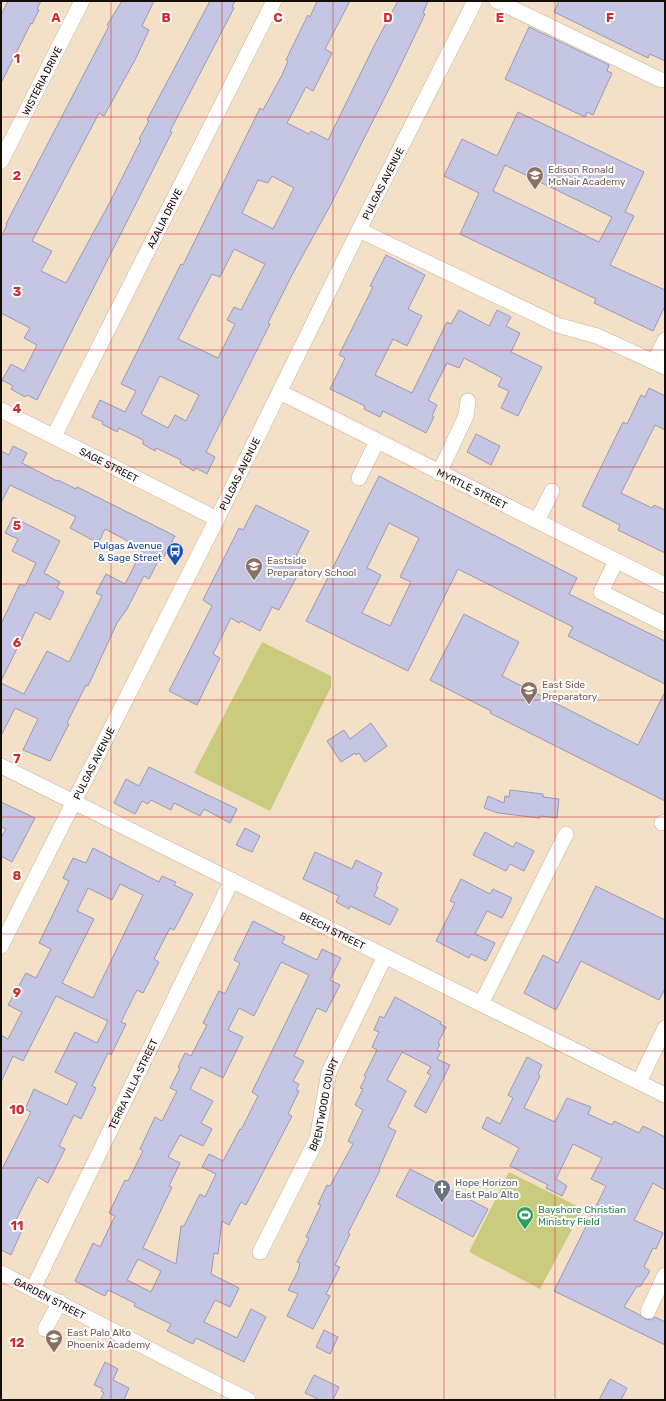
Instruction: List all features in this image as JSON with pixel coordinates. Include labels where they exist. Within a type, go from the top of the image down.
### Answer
[{"type":"street","name":"WISTERIA DRIVE","points":[[1,161],[82,1]]},
{"type":"street","name":"AZALIA DRIVE","points":[[54,436],[274,1]]},
{"type":"street","name":"PULGAS AVENUE","points":[[1,946],[217,519],[359,230],[475,1]]},
{"type":"street","points":[[497,1],[661,80]]},
{"type":"street","points":[[359,230],[541,317],[557,324],[598,336],[660,364],[665,340]]},
{"type":"street","name":"MYRTLE STREET","points":[[280,392],[665,585]]},
{"type":"street","points":[[439,473],[466,416],[468,401]]},
{"type":"street","name":"SAGE STREET","points":[[1,410],[217,519]]},
{"type":"street","points":[[359,478],[377,441]]},
{"type":"street","points":[[537,521],[552,491]]},
{"type":"street","points":[[616,561],[601,592],[665,624]]},
{"type":"street","name":"BEECH STREET","points":[[1,766],[665,1095]]},
{"type":"street","points":[[481,1004],[566,834]]},
{"type":"street","name":"TERRA VILLA STREET","points":[[33,1288],[232,880]]},
{"type":"street","name":"BRENTWOOD COURT","points":[[260,1252],[317,1139],[329,1072],[385,956]]},
{"type":"street","points":[[639,1082],[665,1028]]},
{"type":"street","name":"GARDEN STREET","points":[[1,1273],[33,1288],[248,1400]]},
{"type":"street","points":[[648,1311],[665,1276]]},
{"type":"street","points":[[45,1330],[60,1302]]},
{"type":"green space","points":[[262,642],[331,676],[331,687],[270,811],[194,773]]},
{"type":"green space","name":"Bayshore Christian Ministry Field","points":[[509,1172],[583,1209],[540,1289],[469,1252]]},
{"type":"building","points":[[8,1],[41,1],[37,9],[39,10],[1,83],[1,15]]},
{"type":"building","points":[[122,1],[154,1],[142,26],[149,30],[136,58],[104,116],[99,113],[32,241],[52,251],[41,271],[66,283],[110,202],[141,140],[139,139],[149,121],[147,120],[210,1],[235,1],[232,7],[234,8],[170,131],[172,132],[37,400],[27,395],[25,397],[11,389],[13,386],[2,380],[11,364],[24,371],[37,345],[24,338],[30,328],[1,313],[1,237],[7,225],[6,224],[109,26],[107,25]]},
{"type":"building","points":[[317,1],[350,1],[325,49],[332,53],[313,91],[306,87],[287,123],[309,134],[311,131],[328,140],[375,44],[398,1],[428,1],[423,13],[425,14],[395,77],[330,206],[292,275],[268,323],[270,324],[206,452],[215,457],[207,474],[196,468],[194,471],[180,463],[181,460],[156,448],[155,451],[143,444],[143,440],[119,428],[117,432],[102,424],[103,422],[92,417],[100,400],[125,412],[136,391],[121,384],[181,264],[183,265],[260,108],[263,110],[282,75],[288,61],[286,60],[308,15],[310,17]],"holes":[[[272,176],[294,188],[273,229],[242,213],[258,180],[268,183]],[[234,249],[265,264],[241,310],[234,307],[227,320],[235,324],[218,358],[178,339],[212,274],[220,277]],[[160,376],[199,395],[186,421],[175,415],[168,428],[141,414]]]},
{"type":"building","points":[[559,1],[665,1],[665,61],[650,54],[648,58],[554,12]]},
{"type":"building","points":[[529,27],[609,65],[607,71],[612,73],[593,115],[587,112],[585,117],[505,79]]},
{"type":"building","points":[[518,112],[644,172],[625,212],[634,216],[610,265],[665,290],[665,306],[653,331],[594,303],[596,299],[460,234],[479,193],[444,176],[462,139],[497,156]],"holes":[[[505,165],[612,217],[599,242],[493,191]]]},
{"type":"building","points":[[386,255],[425,275],[408,309],[422,316],[407,346],[393,339],[375,375],[412,393],[447,322],[451,324],[459,310],[489,326],[497,310],[511,317],[506,326],[520,333],[511,352],[542,367],[518,416],[501,408],[509,391],[498,386],[502,378],[464,358],[459,368],[447,363],[428,400],[437,405],[432,416],[434,417],[426,433],[383,411],[380,417],[364,409],[365,406],[330,389],[345,358],[339,355],[373,287],[370,286]]},
{"type":"building","points":[[649,388],[665,396],[665,430],[655,425],[621,493],[652,508],[654,505],[665,510],[665,553],[618,530],[620,525],[582,506],[623,422],[627,424],[641,395],[645,397]]},
{"type":"building","points":[[476,434],[500,446],[491,465],[467,452]]},
{"type":"building","points":[[13,446],[27,453],[22,463],[57,481],[58,480],[76,489],[77,487],[175,536],[161,562],[158,561],[149,579],[144,576],[127,609],[117,623],[88,686],[86,685],[67,723],[69,724],[50,761],[23,750],[38,719],[15,708],[1,736],[1,683],[24,694],[47,651],[69,662],[102,596],[96,593],[106,574],[125,584],[143,549],[105,529],[98,543],[70,528],[76,517],[10,485],[1,503],[1,451],[9,455]]},
{"type":"building","points":[[379,476],[577,578],[569,594],[665,641],[665,684],[568,636],[573,627],[458,569],[408,671],[306,621]],"holes":[[[389,523],[419,538],[400,577],[411,582],[390,626],[362,613],[381,575],[367,568]]]},
{"type":"building","name":"Eastside Preparatory School","points":[[256,505],[309,531],[295,558],[304,563],[279,610],[272,607],[260,631],[241,621],[239,623],[231,618],[213,654],[220,658],[197,705],[169,691],[212,606],[203,600],[239,528],[243,530]]},
{"type":"building","points":[[13,517],[60,541],[44,573],[60,582],[57,588],[64,592],[50,620],[35,612],[1,681],[1,624],[20,584],[25,586],[36,563],[12,551],[18,539],[5,533]]},
{"type":"building","points":[[464,614],[519,642],[502,676],[638,745],[665,692],[665,801],[490,713],[491,711],[430,680]]},
{"type":"building","points":[[371,723],[387,746],[365,762],[359,753],[356,755],[355,753],[341,762],[327,741],[344,730],[350,739]]},
{"type":"building","points":[[149,767],[237,809],[230,823],[204,809],[200,816],[174,803],[171,810],[151,800],[148,804],[142,801],[135,814],[114,803],[126,779],[139,786]]},
{"type":"building","points":[[510,790],[543,794],[543,797],[559,799],[557,818],[540,816],[540,818],[498,813],[484,808],[488,796],[504,803],[505,796],[509,797]]},
{"type":"building","points":[[1,802],[35,818],[12,862],[1,856],[1,838],[6,829],[1,827]]},
{"type":"building","points":[[245,828],[260,836],[252,852],[236,845]]},
{"type":"building","points":[[485,832],[513,847],[516,842],[534,851],[524,871],[510,864],[506,871],[473,855]]},
{"type":"building","points":[[93,848],[159,882],[162,876],[176,882],[174,885],[193,894],[174,930],[170,928],[154,959],[159,962],[143,993],[137,990],[121,1022],[126,1024],[111,1055],[108,1053],[92,1086],[96,1088],[81,1119],[74,1115],[59,1146],[65,1149],[48,1183],[38,1177],[26,1200],[13,1226],[22,1230],[11,1255],[1,1250],[1,1171],[31,1112],[25,1109],[34,1089],[67,1105],[77,1083],[55,1072],[75,1032],[97,1043],[108,1021],[56,996],[23,1061],[13,1056],[1,1082],[1,1035],[8,1039],[22,1012],[8,1005],[26,973],[36,978],[51,949],[39,943],[69,881],[63,878],[73,858],[86,863]],"holes":[[[120,884],[143,895],[93,998],[62,983],[94,919],[77,911],[88,888],[112,900]]]},
{"type":"building","points":[[315,852],[352,869],[356,860],[382,873],[376,886],[378,887],[374,896],[398,909],[390,925],[350,906],[349,909],[336,902],[339,896],[303,879]]},
{"type":"building","points":[[461,879],[490,894],[493,889],[512,898],[502,918],[487,911],[475,934],[495,943],[486,961],[471,954],[469,958],[436,941],[455,903],[450,901]]},
{"type":"building","points":[[596,886],[665,920],[665,989],[659,1000],[581,961],[556,1010],[524,993],[543,955],[558,963]]},
{"type":"building","points":[[253,921],[285,937],[282,943],[317,960],[322,949],[341,958],[330,980],[340,985],[326,1012],[317,1008],[294,1056],[304,1061],[293,1081],[299,1084],[296,1090],[299,1091],[288,1114],[292,1116],[246,1205],[241,1202],[229,1225],[222,1221],[218,1254],[214,1253],[211,1274],[239,1288],[230,1307],[215,1300],[204,1322],[237,1338],[251,1309],[266,1317],[244,1362],[196,1338],[193,1344],[167,1331],[171,1324],[134,1306],[135,1303],[108,1290],[105,1296],[75,1281],[93,1243],[100,1247],[115,1216],[109,1213],[125,1180],[128,1181],[143,1151],[140,1149],[155,1117],[162,1121],[177,1091],[170,1088],[180,1068],[178,1067],[185,1053],[191,1056],[207,1025],[203,1023],[219,991],[225,994],[240,963],[234,960]],"holes":[[[281,962],[309,975],[252,1092],[258,1096],[241,1130],[240,1129],[223,1161],[209,1154],[202,1167],[216,1174],[205,1197],[200,1194],[184,1226],[181,1226],[176,1264],[143,1248],[172,1187],[169,1186],[180,1163],[168,1157],[180,1135],[203,1146],[212,1129],[201,1123],[213,1101],[190,1089],[201,1067],[223,1078],[243,1037],[228,1030],[239,1008],[254,1016]],[[138,1259],[161,1271],[151,1292],[127,1280]]]},
{"type":"building","points":[[395,997],[441,1022],[440,1024],[446,1027],[438,1043],[440,1044],[437,1050],[441,1052],[437,1059],[450,1065],[426,1113],[414,1106],[431,1075],[427,1073],[431,1067],[402,1052],[387,1080],[406,1091],[388,1127],[396,1131],[379,1169],[380,1170],[348,1233],[350,1234],[335,1265],[340,1267],[326,1294],[330,1296],[313,1329],[287,1316],[298,1294],[288,1290],[298,1271],[300,1263],[297,1262],[309,1238],[306,1237],[321,1205],[318,1204],[327,1185],[330,1186],[353,1144],[348,1141],[363,1110],[355,1105],[363,1089],[360,1088],[366,1077],[364,1076],[377,1050],[372,1047],[379,1032],[374,1030],[380,1016],[384,1018]]},
{"type":"building","points":[[527,1057],[542,1065],[538,1074],[540,1076],[524,1108],[555,1122],[567,1098],[591,1107],[588,1114],[612,1125],[614,1121],[639,1133],[643,1126],[665,1137],[665,1190],[653,1183],[634,1220],[663,1233],[656,1249],[653,1248],[644,1267],[650,1271],[640,1287],[637,1286],[624,1307],[645,1319],[652,1320],[655,1317],[665,1322],[665,1345],[554,1291],[606,1186],[591,1179],[602,1158],[573,1144],[556,1179],[567,1186],[562,1196],[546,1188],[548,1185],[510,1166],[519,1148],[482,1128],[487,1117],[500,1124],[513,1098],[508,1095]]},
{"type":"building","name":"Hope Horizon East Palo Alto","points":[[410,1169],[488,1209],[473,1237],[396,1196]]},
{"type":"building","points":[[324,1330],[338,1337],[330,1354],[316,1347]]},
{"type":"building","points":[[105,1362],[118,1369],[113,1380],[129,1388],[124,1400],[100,1400],[104,1393],[101,1391],[103,1389],[94,1385]]},
{"type":"building","points":[[314,1375],[339,1387],[333,1400],[320,1400],[305,1393]]},
{"type":"building","points":[[610,1379],[627,1388],[621,1400],[599,1400]]},
{"type":"place","name":"Edison Ronald McNair Academy","points":[[535,190]]},
{"type":"place","name":"Pulgas Avenue & Sage Street","points":[[175,566]]},
{"type":"place","name":"Eastside Preparatory School","points":[[254,581]]},
{"type":"place","name":"East Side Preparatory","points":[[529,705]]},
{"type":"place","name":"Hope Horizon East Palo Alto","points":[[442,1203]]},
{"type":"place","name":"Bayshore Christian Ministry Field","points":[[525,1230]]},
{"type":"place","name":"East Palo Alto Phoenix Academy","points":[[54,1353]]}]
